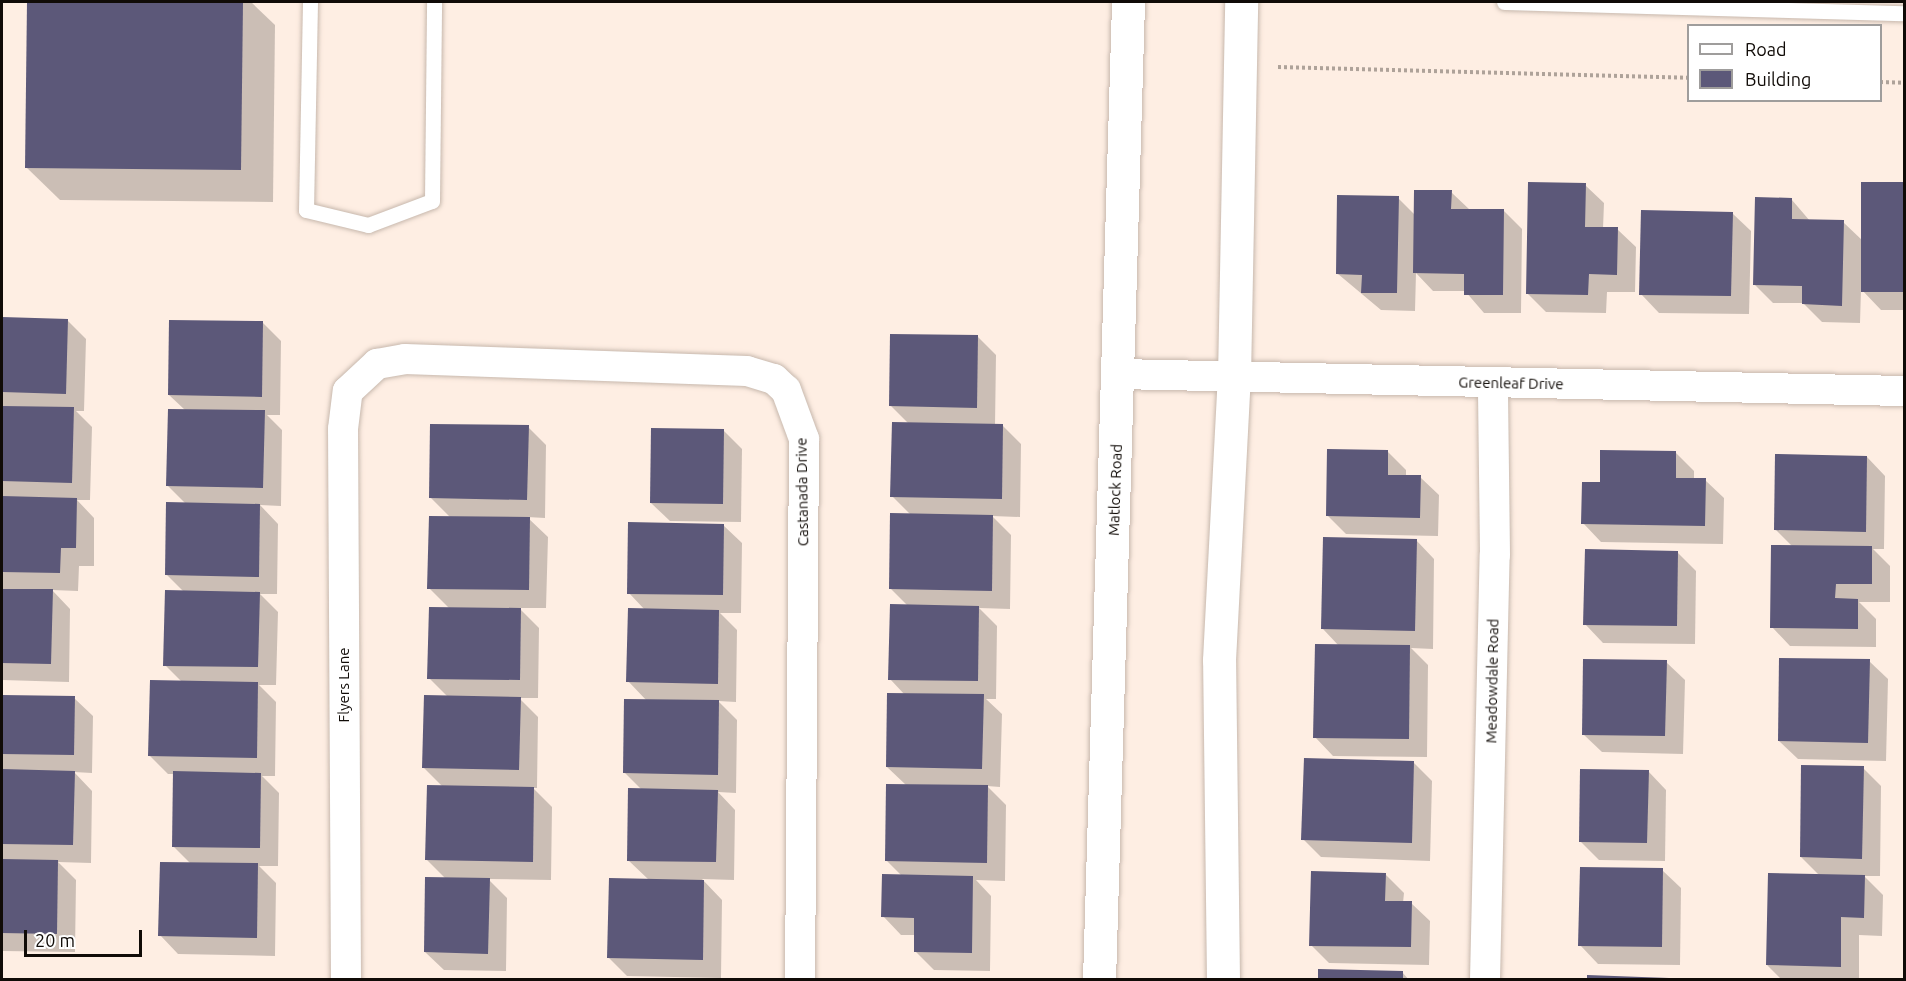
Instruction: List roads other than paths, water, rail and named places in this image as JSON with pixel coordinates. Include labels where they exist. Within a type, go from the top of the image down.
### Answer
[{"type":"main road","name":"Matlock Road","points":[[1099,980],[1128,2]]},
{"type":"main road","points":[[1224,980],[1219,660],[1234,377],[1241,2]]},
{"type":"street","name":"Castanada Drive","points":[[348,391],[377,364],[405,359],[747,371],[774,379],[786,390],[804,439],[800,980]]},
{"type":"street","name":"Greenleaf Drive","points":[[1118,375],[1905,391]]},
{"type":"street","name":"Meadowdale Road","points":[[1485,980],[1495,555],[1493,382]]},
{"type":"street","name":"Flyers Lane","points":[[346,980],[343,429],[348,391]]},
{"type":"lane","points":[[310,2],[306,210],[368,225],[432,201],[434,2]]},
{"type":"lane","points":[[1504,2],[1905,13]]}]
